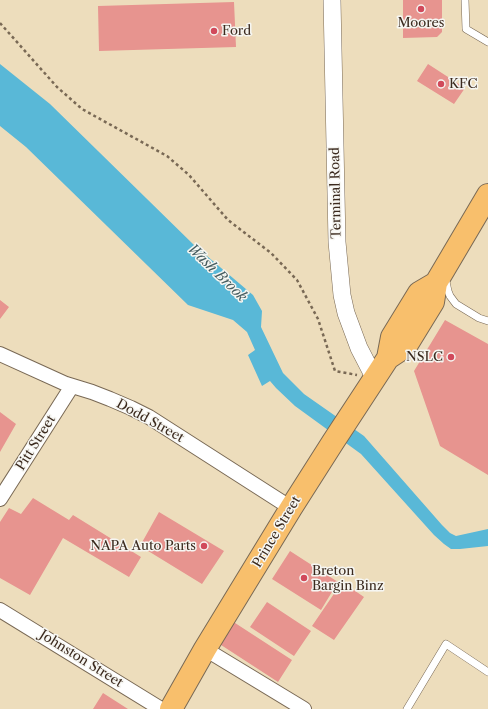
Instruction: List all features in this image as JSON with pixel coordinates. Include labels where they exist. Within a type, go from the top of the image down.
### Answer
[{"type":"main road","name":"Prince Street","points":[[171,709],[205,649],[291,508],[388,358],[392,336],[419,293],[440,275],[488,195]]},
{"type":"street","name":"Terminal Road","points":[[332,0],[337,242],[342,295],[346,313],[354,336],[375,379]]},
{"type":"street","name":"Dodd Street","points":[[0,354],[66,384],[110,399],[149,417],[291,508]]},
{"type":"street","name":"Pitt Street","points":[[0,499],[72,386]]},
{"type":"street","name":"Johnston Street","points":[[0,610],[161,709]]},
{"type":"street","points":[[205,649],[304,709]]},
{"type":"lane","points":[[465,0],[466,29],[488,42]]},
{"type":"lane","points":[[440,275],[446,283],[450,296],[456,304],[479,318],[488,321]]},
{"type":"lane","points":[[407,709],[446,644],[488,672]]},
{"type":"path","points":[[0,23],[57,87],[72,100],[82,108],[168,156],[189,175],[228,220],[271,252],[297,280],[318,319],[335,371],[375,379]]},
{"type":"water","name":"Wash Brook","points":[[0,64],[50,104],[194,245],[253,295],[262,311],[261,327],[283,373],[304,394],[364,436],[450,533],[456,536],[488,529],[488,546],[451,549],[434,535],[361,454],[295,406],[270,381],[262,386],[248,355],[255,350],[247,332],[233,320],[188,305],[26,147],[0,126]]},
{"type":"building","points":[[403,0],[442,0],[442,32],[437,37],[403,38]]},
{"type":"building","points":[[234,2],[236,47],[99,51],[98,6]]},
{"type":"building","name":"KFC","points":[[428,64],[465,88],[454,104],[417,81]]},
{"type":"building","points":[[0,300],[9,307],[0,319]]},
{"type":"building","points":[[445,320],[488,344],[488,475],[440,446],[414,371]]},
{"type":"building","points":[[0,412],[16,424],[0,452]]},
{"type":"building","points":[[33,498],[69,520],[73,515],[141,557],[129,577],[63,538],[30,595],[0,578],[0,522],[9,508],[21,514]]},
{"type":"building","points":[[159,512],[224,551],[202,584],[140,546]]},
{"type":"building","points":[[290,551],[338,582],[321,610],[272,579]]},
{"type":"building","points":[[342,582],[364,597],[334,640],[312,626]]},
{"type":"building","points":[[267,602],[311,631],[294,656],[250,627]]},
{"type":"building","points":[[232,621],[292,660],[278,682],[218,643]]},
{"type":"building","points":[[103,693],[128,709],[93,709]]},
{"type":"place","name":"Moores","points":[[421,9]]},
{"type":"place","name":"Ford","points":[[214,31]]},
{"type":"place","name":"KFC","points":[[441,84]]},
{"type":"place","name":"NSLC","points":[[451,357]]},
{"type":"place","name":"NAPA Auto Parts","points":[[204,546]]},
{"type":"place","name":"Breton Bargin Binz","points":[[304,578]]}]
